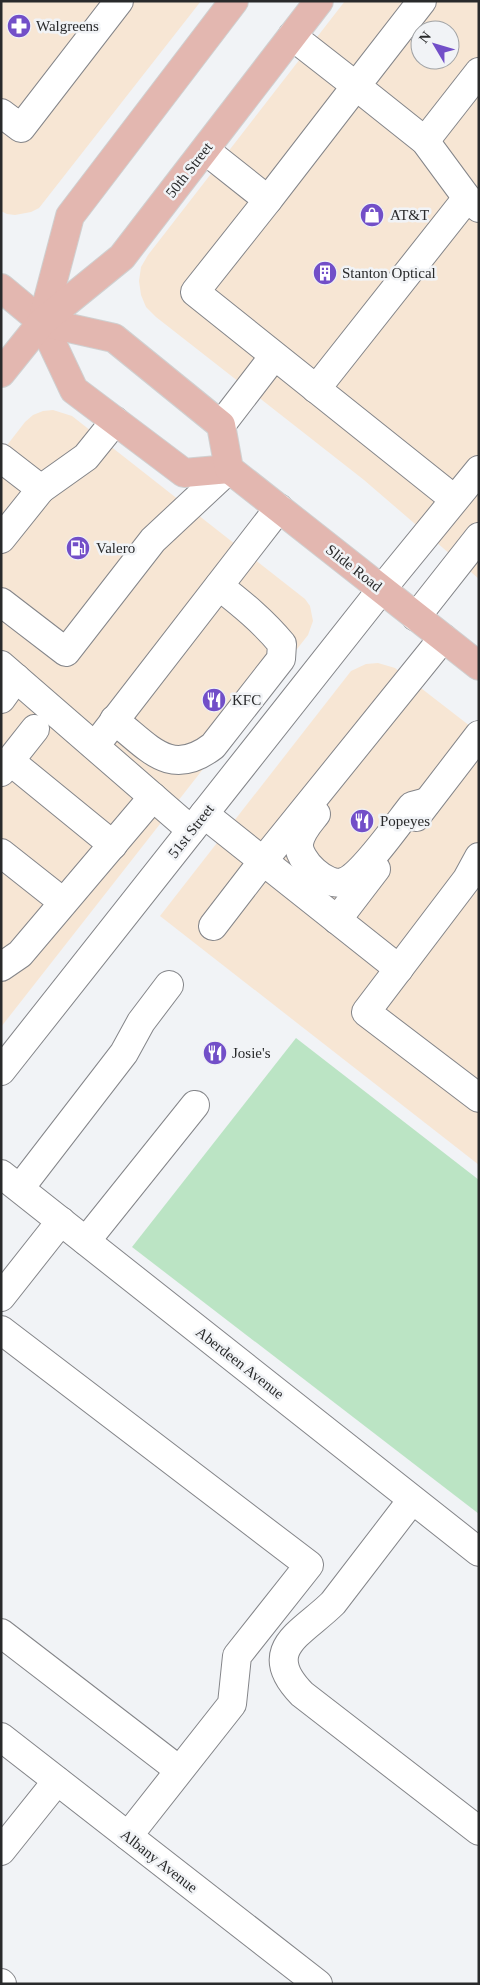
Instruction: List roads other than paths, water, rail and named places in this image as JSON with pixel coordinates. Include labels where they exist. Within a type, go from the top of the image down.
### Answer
[{"type":"main road","name":"50th Street","points":[[42,322],[70,216],[234,1]]},
{"type":"main road","name":"50th Street","points":[[1,373],[42,322],[122,257],[319,1]]},
{"type":"main road","points":[[1,288],[42,322],[74,390],[184,473],[229,469],[221,425],[114,338],[42,322]]},
{"type":"main road","name":"Slide Road","points":[[229,469],[479,666]]},
{"type":"street","points":[[1,113],[21,128],[119,1]]},
{"type":"street","points":[[422,1],[195,292],[454,499]]},
{"type":"street","points":[[292,36],[425,141],[473,203],[316,389]]},
{"type":"street","points":[[425,141],[479,72]]},
{"type":"street","points":[[205,150],[268,200]]},
{"type":"street","points":[[221,425],[274,356]]},
{"type":"street","points":[[1,539],[41,489],[86,457],[115,421]]},
{"type":"street","points":[[1,458],[41,489]]},
{"type":"street","points":[[1,602],[66,652],[153,540],[229,469]]},
{"type":"street","name":"51st Street","points":[[1,1071],[381,590],[479,470]]},
{"type":"street","points":[[95,746],[279,508]]},
{"type":"street","points":[[416,617],[479,537]]},
{"type":"street","points":[[114,720],[162,757],[176,761],[185,761],[201,755],[213,746],[281,659],[282,644],[256,614],[219,586]]},
{"type":"street","points":[[213,926],[443,638]]},
{"type":"street","points":[[6,681],[95,746],[153,797],[263,861],[399,969]]},
{"type":"street","points":[[35,729],[6,767],[113,845]]},
{"type":"street","points":[[337,920],[479,735]]},
{"type":"street","points":[[357,745],[348,774],[303,830],[299,845],[303,857],[313,870],[334,884],[345,882],[377,851],[412,806],[427,802]]},
{"type":"street","points":[[3,962],[20,954],[153,797]]},
{"type":"street","points":[[1,854],[63,902]]},
{"type":"street","points":[[479,857],[467,879],[366,1012],[479,1098]]},
{"type":"street","points":[[11,1181],[124,1053],[141,1022],[169,985]]},
{"type":"street","points":[[86,1241],[195,1105]]},
{"type":"street","name":"Aberdeen Avenue","points":[[11,1181],[479,1552]]},
{"type":"street","points":[[1,1297],[61,1221]]},
{"type":"street","points":[[1,1330],[309,1565],[237,1656],[232,1704],[128,1836]]},
{"type":"street","points":[[412,1500],[333,1603],[319,1617],[300,1630],[290,1641],[284,1655],[284,1670],[290,1682],[302,1694],[479,1831]]},
{"type":"street","points":[[1,1633],[179,1770]]},
{"type":"street","name":"Albany Avenue","points":[[1,1736],[318,1984]]},
{"type":"street","points":[[1,1852],[57,1781]]},
{"type":"place","name":"Walgreens","points":[[19,26]]},
{"type":"place","name":"AT&T","points":[[372,215]]},
{"type":"place","name":"Stanton Optical","points":[[325,273]]},
{"type":"place","name":"Valero","points":[[78,548]]},
{"type":"place","name":"KFC","points":[[214,700]]},
{"type":"place","name":"Popeyes","points":[[362,821]]},
{"type":"place","name":"Josie's","points":[[215,1053]]}]
